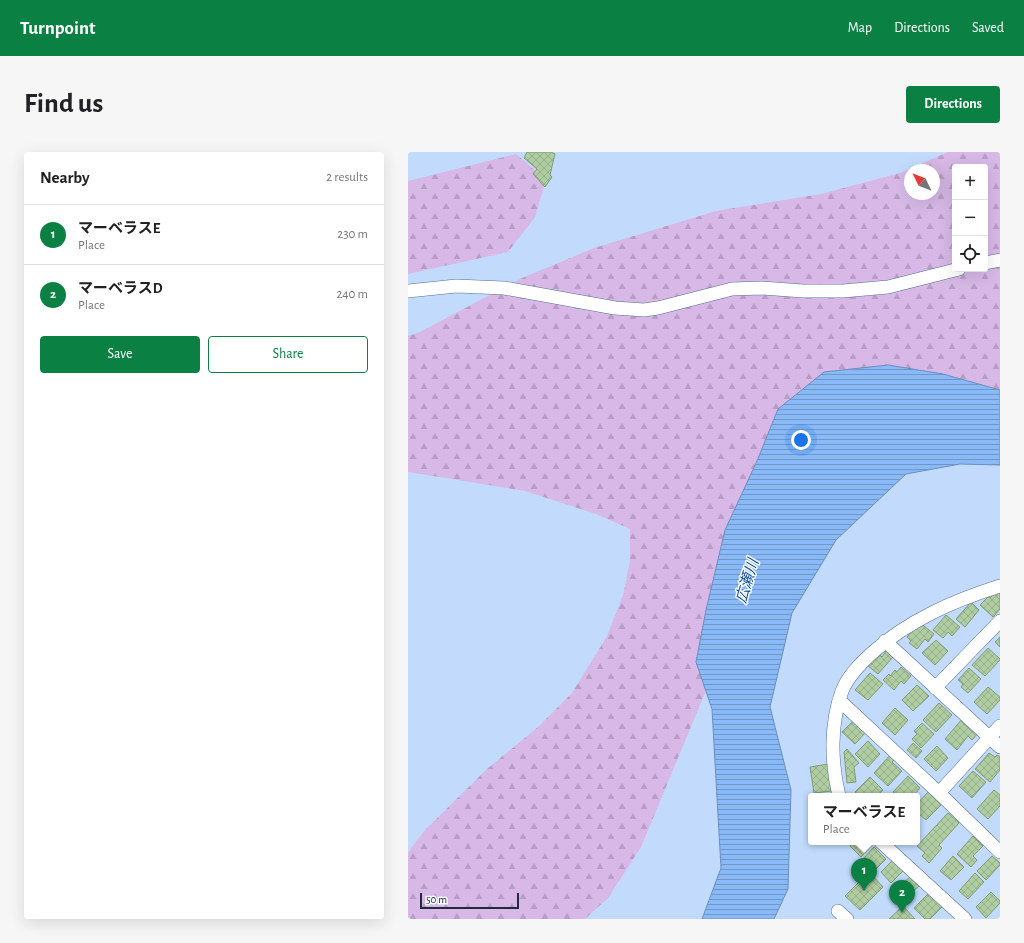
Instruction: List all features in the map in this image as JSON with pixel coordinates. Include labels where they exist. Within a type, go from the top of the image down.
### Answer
[{"type":"street","points":[[988,262],[1000,260]]},
{"type":"street","points":[[408,291],[456,286],[504,288],[615,308],[644,310],[658,308],[732,289],[761,288],[803,291],[858,289],[888,286],[952,271]]},
{"type":"street","points":[[838,793],[833,759],[836,716],[842,690],[857,666],[885,641],[919,619],[964,599],[1000,586]]},
{"type":"street","points":[[935,688],[1000,621]]},
{"type":"street","points":[[885,641],[990,737],[1000,748]]},
{"type":"street","points":[[839,700],[1000,852]]},
{"type":"street","points":[[939,793],[1000,726]]},
{"type":"street","points":[[884,845],[965,919]]},
{"type":"green space","points":[[948,152],[1000,152],[1000,447],[920,452],[816,536],[710,681],[641,847],[608,898],[585,919],[408,919],[408,852],[425,830],[487,769],[538,727],[572,693],[607,636],[623,595],[630,561],[630,529],[596,514],[525,491],[408,472],[408,336],[420,332],[522,278],[594,248],[716,211],[821,194],[904,171],[904,200],[940,200],[940,164],[921,164]]},
{"type":"green space","points":[[516,154],[546,180],[535,217],[508,252],[408,274],[408,181]]},
{"type":"water","name":"広瀬川","points":[[888,365],[943,374],[1000,390],[1000,465],[960,464],[906,474],[836,540],[792,613],[770,707],[791,790],[788,889],[774,919],[702,919],[721,868],[712,709],[696,662],[706,610],[725,530],[757,461],[778,409],[824,372]]},
{"type":"building","points":[[527,152],[551,152],[555,154],[550,175],[552,177],[545,187],[533,174],[537,169],[524,158]]},
{"type":"building","points":[[999,589],[1000,609],[993,617],[980,605]]},
{"type":"building","points":[[971,602],[979,610],[965,627],[956,619]]},
{"type":"building","points":[[946,615],[960,627],[952,636],[948,632],[943,638],[933,630]]},
{"type":"building","points":[[919,622],[934,634],[928,642],[925,639],[917,649],[909,643],[911,641],[907,637]]},
{"type":"building","points":[[1000,637],[1000,647],[995,642]]},
{"type":"building","points":[[936,640],[948,651],[935,665],[922,653]]},
{"type":"building","points":[[988,648],[1000,660],[985,676],[972,665]]},
{"type":"building","points":[[886,651],[893,657],[878,674],[867,665],[878,653],[882,657]]},
{"type":"building","points":[[901,667],[911,676],[904,684],[901,681],[894,690],[883,680],[889,674],[890,676],[895,670],[897,672]]},
{"type":"building","points":[[969,668],[981,679],[968,693],[961,687],[963,684],[958,680]]},
{"type":"building","points":[[870,673],[883,684],[868,700],[855,690]]},
{"type":"building","points":[[917,685],[929,696],[913,711],[902,700]]},
{"type":"building","points":[[988,687],[1000,697],[1000,700],[987,714],[974,702]]},
{"type":"building","points":[[939,703],[952,715],[936,732],[923,720]]},
{"type":"building","points":[[895,708],[908,720],[895,735],[882,723]]},
{"type":"building","points":[[963,718],[979,732],[972,740],[968,736],[957,750],[945,739]]},
{"type":"building","points":[[853,721],[865,733],[855,744],[842,732]]},
{"type":"building","points":[[922,723],[934,734],[921,748],[912,739],[917,734],[914,731]]},
{"type":"building","points":[[868,741],[880,754],[868,767],[855,754]]},
{"type":"building","points":[[913,743],[922,751],[916,758],[907,750]]},
{"type":"building","points":[[937,746],[948,758],[936,771],[924,759]]},
{"type":"building","points":[[847,749],[859,763],[854,767],[856,782],[847,783],[844,752]]},
{"type":"building","points":[[989,753],[995,757],[997,755],[1000,757],[1000,770],[990,782],[975,769]]},
{"type":"building","points":[[891,754],[896,758],[892,762],[902,771],[888,786],[874,773]]},
{"type":"building","points":[[828,764],[832,791],[814,793],[810,767]]},
{"type":"building","points":[[973,771],[986,782],[972,798],[959,786]]},
{"type":"building","points":[[908,776],[920,788],[916,793],[893,792]]},
{"type":"building","points":[[870,777],[883,790],[880,793],[855,792]]},
{"type":"building","points":[[994,790],[1000,795],[1000,806],[988,819],[977,809]]},
{"type":"building","points":[[929,791],[942,804],[926,820],[920,815],[920,801]]},
{"type":"building","points":[[948,813],[959,823],[939,845],[942,848],[929,863],[922,856],[925,853],[917,846],[920,845],[920,843]]},
{"type":"building","points":[[973,836],[983,846],[973,856],[977,860],[971,867],[957,854]]},
{"type":"building","points":[[851,845],[872,845],[861,857],[850,846]]},
{"type":"building","points":[[874,847],[886,859],[874,871],[862,860]]},
{"type":"building","points":[[953,856],[964,867],[951,880],[940,871]]},
{"type":"building","points":[[992,856],[1000,863],[1000,865],[986,880],[977,871]]},
{"type":"building","points":[[894,859],[904,870],[891,883],[881,872]]},
{"type":"building","points":[[869,872],[883,887],[860,910],[845,896]]},
{"type":"building","points":[[975,873],[984,882],[968,899],[959,891]]},
{"type":"building","points":[[911,876],[920,885],[910,894],[901,885]]},
{"type":"building","points":[[930,892],[943,906],[930,919],[925,919],[914,908]]},
{"type":"building","points":[[991,892],[1000,901],[1000,903],[986,918],[976,907]]},
{"type":"building","points":[[903,906],[915,919],[889,919]]},
{"type":"place","name":"マーベラスE","points":[[864,891]]},
{"type":"place","name":"マーベラスD","points":[[902,913]]}]
